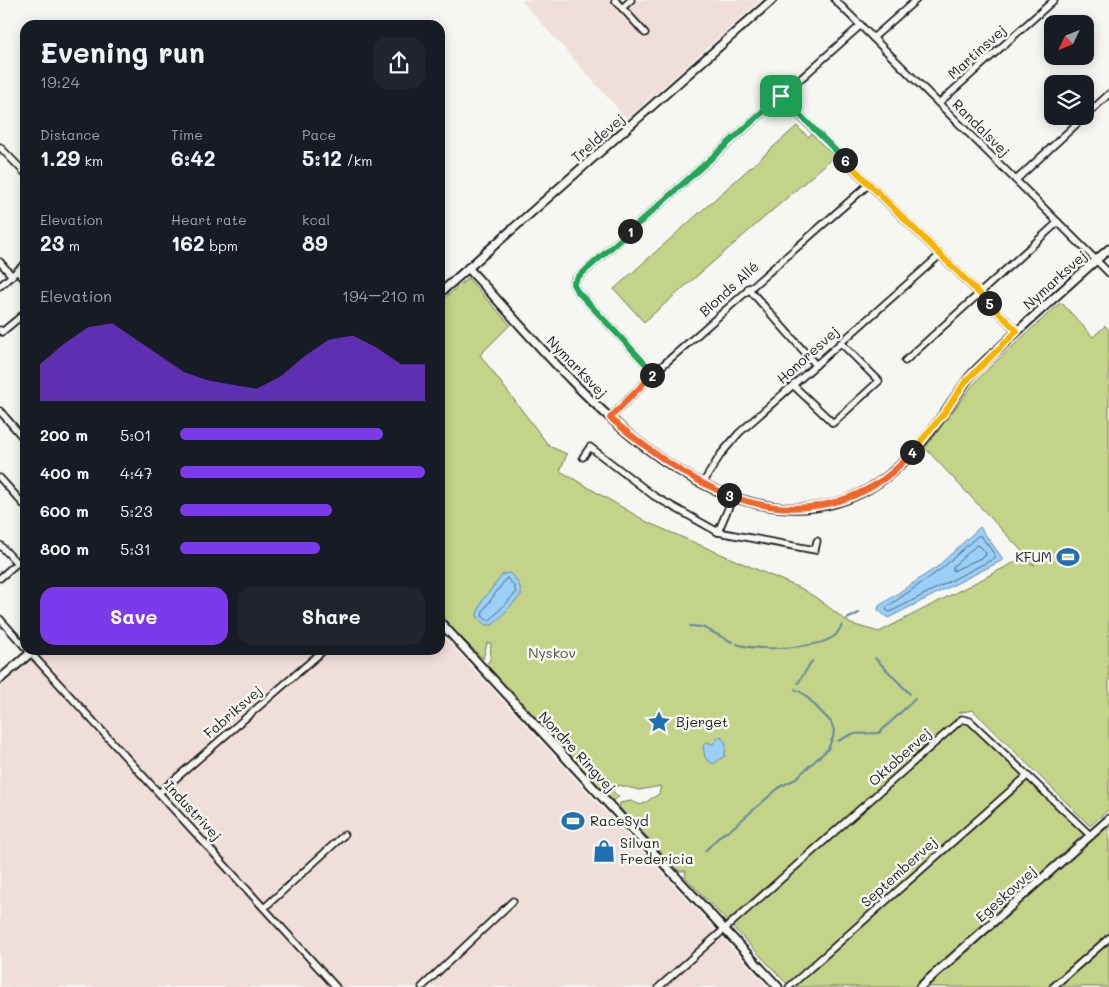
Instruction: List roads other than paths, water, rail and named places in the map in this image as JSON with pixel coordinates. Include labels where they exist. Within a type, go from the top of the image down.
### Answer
[{"type":"street","points":[[615,0],[645,34]]},
{"type":"street","points":[[622,8],[631,0]]},
{"type":"street","name":"Treldevej","points":[[445,289],[772,0]]},
{"type":"street","name":"Randalsvej","points":[[835,0],[1109,273]]},
{"type":"street","points":[[873,38],[916,0]]},
{"type":"street","name":"Martinsvej","points":[[939,103],[1054,0]]},
{"type":"street","points":[[654,373],[577,291],[573,284],[578,277],[861,25]]},
{"type":"street","points":[[1016,180],[1109,94]]},
{"type":"street","points":[[781,96],[1017,331]]},
{"type":"street","points":[[0,146],[20,168]]},
{"type":"street","name":"Blonds Allé","points":[[610,418],[654,373],[748,288],[869,184]]},
{"type":"street","points":[[905,361],[1058,222]]},
{"type":"street","name":"Nymarksvej","points":[[468,268],[562,370],[610,418],[635,439],[668,463],[703,484],[733,497],[766,506],[794,509],[834,503],[870,488],[904,462],[945,412],[965,382],[1017,331],[1109,249]]},
{"type":"street","name":"Honoresvej","points":[[703,484],[730,444],[940,254]]},
{"type":"street","points":[[0,262],[12,276]]},
{"type":"street","points":[[0,286],[20,268]]},
{"type":"street","points":[[17,271],[20,274]]},
{"type":"street","points":[[748,288],[816,365]]},
{"type":"street","points":[[0,330],[2,332],[20,317]]},
{"type":"street","points":[[793,385],[833,423],[879,381],[841,343]]},
{"type":"street","points":[[0,411],[20,434]]},
{"type":"street","points":[[583,457],[590,447],[654,496],[718,532],[815,550],[817,541]]},
{"type":"street","points":[[0,478],[20,500]]},
{"type":"street","points":[[718,532],[733,497]]},
{"type":"street","points":[[0,544],[16,563]]},
{"type":"street","points":[[0,578],[20,560]]},
{"type":"street","points":[[0,619],[20,641]]},
{"type":"street","name":"Nordre Ringvej","points":[[445,627],[778,987]]},
{"type":"street","points":[[0,679],[27,655]]},
{"type":"street","name":"Industrivej","points":[[35,655],[336,987]]},
{"type":"street","name":"Fabriksvej","points":[[158,793],[318,655]]},
{"type":"street","name":"Oktobervej","points":[[725,930],[962,719],[970,721],[1091,836]]},
{"type":"street","name":"Septembervej","points":[[789,987],[1027,776]]},
{"type":"street","name":"Egeskovvej","points":[[920,987],[1109,819]]},
{"type":"street","points":[[264,908],[344,835]]},
{"type":"street","points":[[422,987],[513,901]]},
{"type":"street","points":[[659,987],[725,930]]},
{"type":"street","points":[[1053,987],[1109,938]]},
{"type":"water","points":[[980,527],[1003,559],[1001,561],[888,618],[878,610],[879,606],[937,567]]},
{"type":"water","points":[[509,573],[518,582],[521,595],[493,625],[485,625],[478,618],[477,614],[482,601],[503,574]]},
{"type":"water","points":[[720,736],[726,743],[725,756],[713,764],[705,758],[703,746],[706,742],[713,744]]},
{"type":"waterway","points":[[847,619],[859,613]]},
{"type":"waterway","points":[[737,644],[757,648],[785,648],[813,644],[834,636],[842,625]]},
{"type":"waterway","points":[[690,626],[702,627],[732,642]]},
{"type":"waterway","points":[[875,658],[910,694]]},
{"type":"waterway","points":[[798,683],[812,661]]},
{"type":"waterway","points":[[705,851],[722,834],[729,831],[781,786],[794,780],[828,749],[834,730],[831,722],[804,694],[795,689]]},
{"type":"waterway","points":[[838,741],[852,734],[879,733],[915,699]]},
{"type":"place","name":"KFUM","points":[[1068,557]]},
{"type":"place","name":"Bjerget","points":[[659,722]]},
{"type":"place","name":"RaceSyd","points":[[573,821]]},
{"type":"place","name":"Silvan Fredericia","points":[[604,851]]},
{"type":"park label","name":"Nyskov","points":[[552,653]]}]
